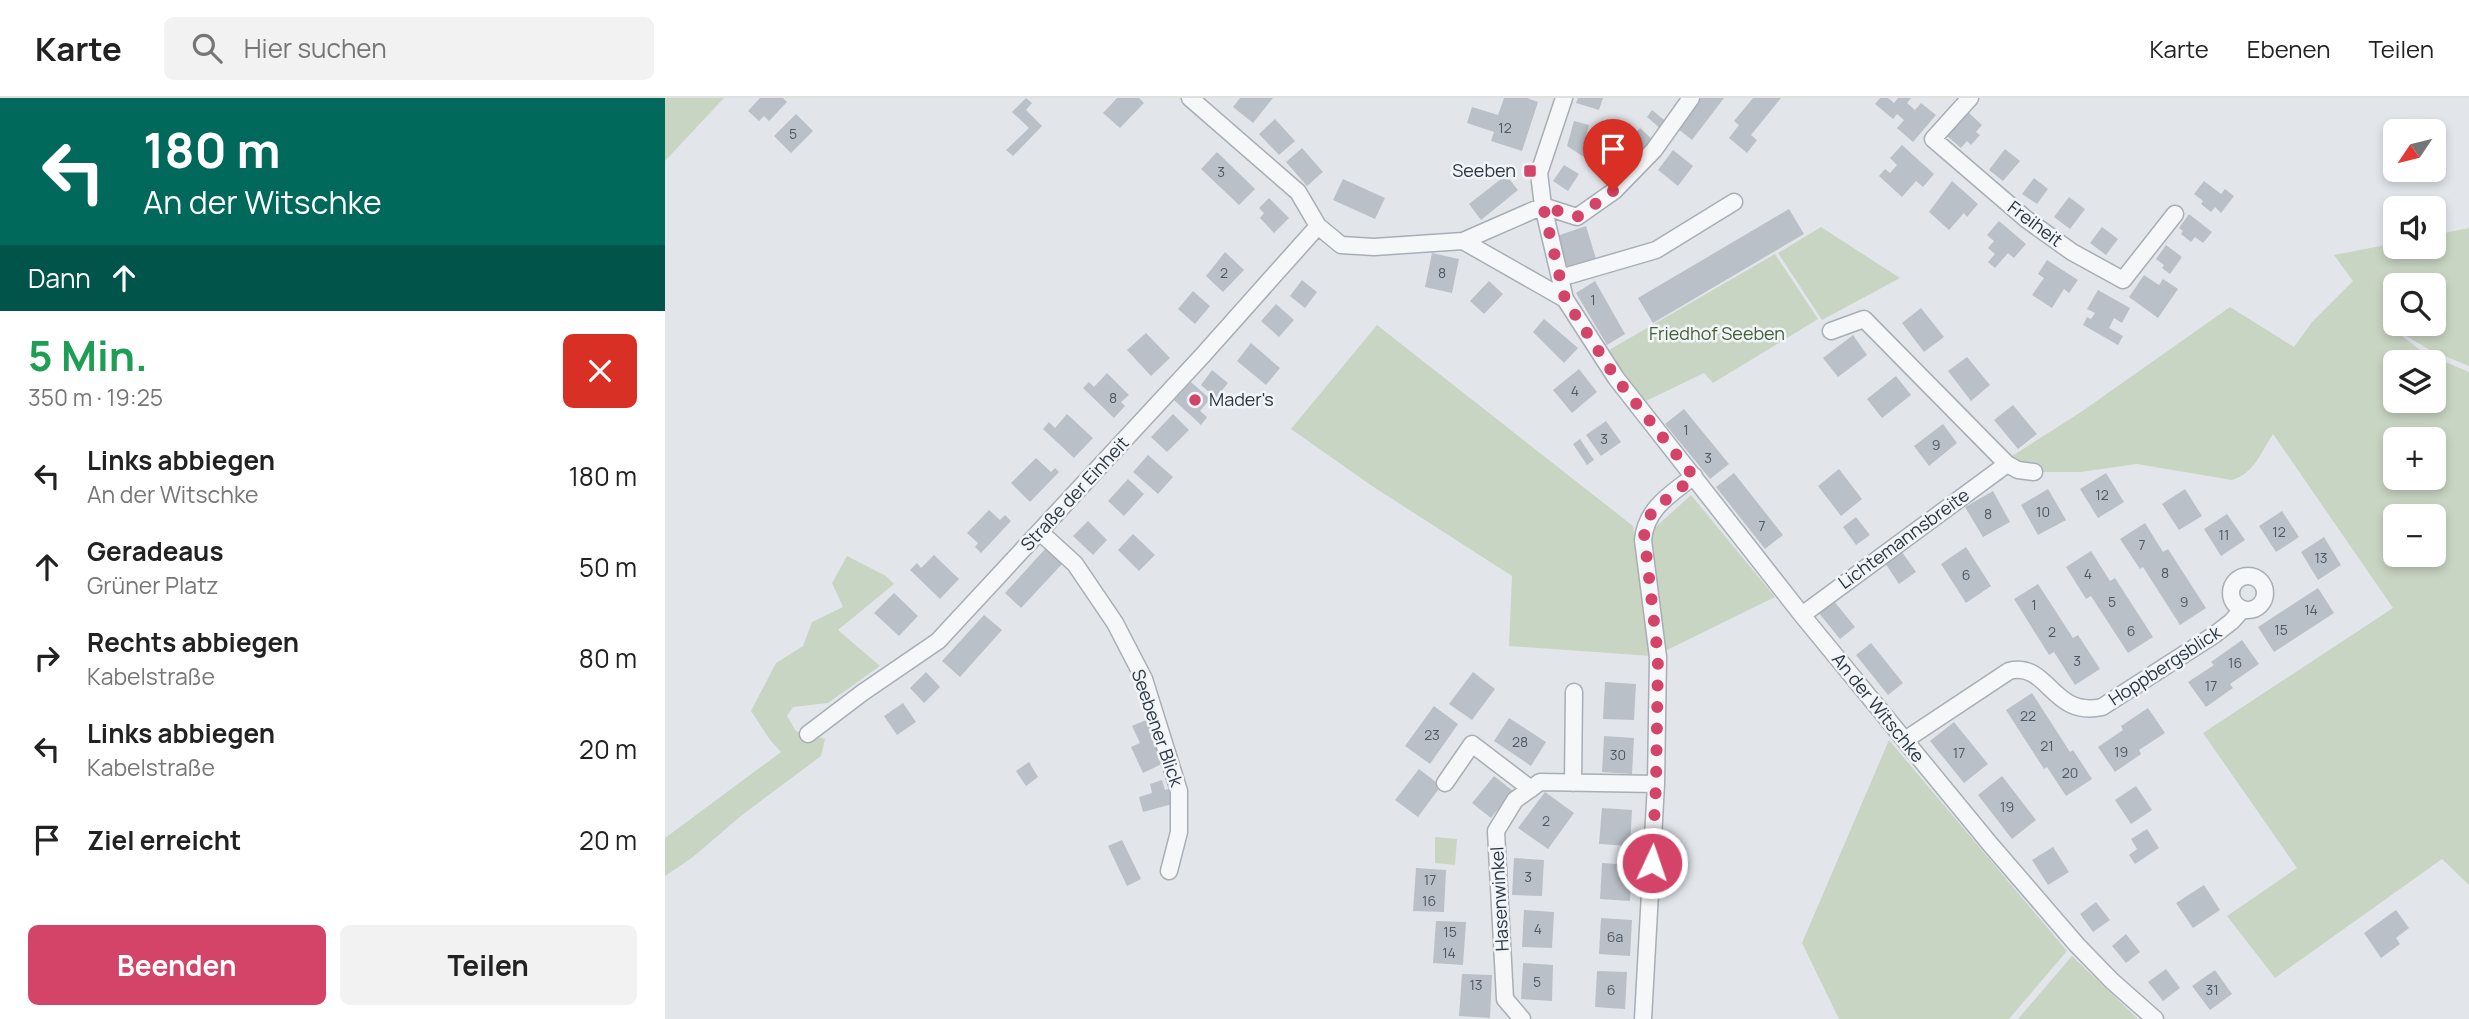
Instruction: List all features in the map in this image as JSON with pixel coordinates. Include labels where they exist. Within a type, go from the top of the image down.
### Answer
[{"type":"street","points":[[1190,98],[1298,192],[1318,226],[1341,245],[1374,247],[1463,241],[1543,206],[1577,217],[1613,191],[1654,150],[1691,98]]},
{"type":"street","points":[[1564,98],[1539,173],[1543,206],[1565,299]]},
{"type":"street","name":"Freiheit","points":[[1970,98],[1933,139],[2026,219],[2072,251],[2123,280],[2175,214]]},
{"type":"street","points":[[1560,278],[1656,250],[1734,202]]},
{"type":"street","name":"Straße der Einheit","points":[[808,734],[938,641],[1318,226]]},
{"type":"street","points":[[1463,241],[1565,299]]},
{"type":"street","name":"An der Witschke","points":[[1565,299],[1619,382],[1802,614],[1990,844],[2077,945],[2155,1019]]},
{"type":"street","points":[[1831,331],[1864,319],[2007,464],[2018,470],[2034,472]]},
{"type":"street","name":"Lichtemannsbreite","points":[[1802,614],[2007,464]]},
{"type":"street","points":[[1643,1019],[1656,784],[1658,657],[1644,533],[1652,511],[1694,477]]},
{"type":"street","name":"Seebener Blick","points":[[1040,532],[1075,564],[1115,623],[1144,679],[1179,791],[1179,832],[1169,870]]},
{"type":"street","name":"Hoppbergsblick","points":[[1905,740],[2009,671],[2032,673],[2074,707],[2083,710],[2102,707],[2214,635],[2242,610]]},
{"type":"street","points":[[1573,783],[1574,692]]},
{"type":"street","points":[[1445,783],[1472,744],[1531,789],[1540,782],[1656,784]]},
{"type":"street","name":"Hasenwinkel","points":[[1522,1019],[1505,999],[1496,831],[1515,800],[1531,789]]},
{"type":"green space","points":[[665,98],[724,98],[665,161]]},
{"type":"green space","points":[[1821,227],[1900,278],[1822,320],[1778,253]]},
{"type":"green space","points":[[2469,228],[2469,366],[2446,357],[2446,350],[2430,350],[2407,336],[2446,336],[2446,273],[2383,273],[2383,336],[2402,336],[2420,350],[2383,350],[2383,413],[2446,413],[2446,362],[2469,372],[2469,885],[2442,859],[2275,978],[2227,916],[2297,868],[2203,733],[2393,608],[2273,434],[2252,467],[2232,480],[2137,464],[2080,472],[2034,472],[2009,458],[2081,412],[2230,307],[2294,347],[2312,322],[2353,281],[2334,255],[2383,246],[2383,259],[2446,259],[2446,233]]},
{"type":"green space","name":"Friedhof Seeben","points":[[1775,254],[1818,319],[1713,383],[1704,373],[1646,401],[1627,379],[1609,350]]},
{"type":"green space","points":[[1377,325],[1633,526],[1652,656],[1509,646],[1512,576],[1372,486],[1291,429]]},
{"type":"green space","points":[[1691,495],[1775,597],[1663,652],[1649,533]]},
{"type":"green space","points":[[847,556],[886,576],[894,584],[838,630],[880,666],[828,703],[793,707],[787,716],[796,731],[825,739],[821,756],[665,876],[665,838],[781,752],[751,711],[776,663],[803,646],[812,622],[843,607],[832,583]]},
{"type":"green space","points":[[1889,740],[2067,951],[2009,1019],[1839,1019],[1802,943]]},
{"type":"green space","points":[[1435,837],[1457,839],[1455,865],[1435,863]]},
{"type":"green space","points":[[2072,956],[2138,1019],[2018,1019]]},
{"type":"building","points":[[760,98],[783,98],[787,102],[769,121],[764,116],[759,121],[748,111]]},
{"type":"building","points":[[1026,98],[1032,103],[1026,110],[1042,126],[1013,156],[1006,150],[1029,128],[1012,112]]},
{"type":"building","points":[[1117,98],[1139,98],[1144,103],[1120,128],[1103,113]]},
{"type":"building","points":[[1240,98],[1273,98],[1253,123],[1233,107]]},
{"type":"building","points":[[1504,98],[1527,98],[1538,102],[1522,151],[1491,141],[1494,132],[1467,123],[1472,107],[1498,115]]},
{"type":"building","points":[[1578,98],[1603,98],[1599,110],[1576,103]]},
{"type":"building","points":[[1701,98],[1724,98],[1692,140],[1677,128]]},
{"type":"building","points":[[1753,98],[1781,98],[1751,135],[1757,140],[1747,153],[1729,138],[1739,125],[1734,121]]},
{"type":"building","points":[[1880,98],[1888,98],[1894,103],[1898,98],[1911,98],[1907,103],[1915,110],[1921,103],[1936,115],[1913,142],[1897,128],[1904,120],[1897,114],[1893,119],[1875,104]]},
{"type":"building","points":[[1652,110],[1668,123],[1662,130],[1647,117]]},
{"type":"building","points":[[1968,112],[1982,125],[1976,132],[1980,135],[1971,145],[1967,141],[1961,148],[1947,136]]},
{"type":"building","points":[[796,114],[813,131],[791,153],[774,136]]},
{"type":"building","points":[[1275,119],[1295,141],[1279,155],[1259,134]]},
{"type":"building","points":[[1574,121],[1589,125],[1584,143],[1595,150],[1590,161],[1567,146]]},
{"type":"building","points":[[1640,128],[1655,142],[1611,189],[1598,176]]},
{"type":"building","points":[[1902,145],[1934,174],[1923,187],[1916,181],[1902,197],[1879,176],[1885,169],[1890,173],[1897,165],[1890,158]]},
{"type":"building","points":[[1302,148],[1323,172],[1307,186],[1286,162]]},
{"type":"building","points":[[2005,149],[2020,161],[2003,181],[1989,170]]},
{"type":"building","points":[[1673,150],[1693,166],[1678,186],[1658,170]]},
{"type":"building","points":[[1217,152],[1255,189],[1239,205],[1201,169]]},
{"type":"building","points":[[1564,165],[1579,174],[1568,191],[1553,181]]},
{"type":"building","points":[[1506,175],[1518,190],[1481,220],[1469,204]]},
{"type":"building","points":[[2034,178],[2048,189],[2037,204],[2022,194]]},
{"type":"building","points":[[1343,179],[1385,198],[1375,219],[1333,200]]},
{"type":"building","points":[[1952,181],[1978,204],[1967,217],[1964,213],[1949,230],[1929,212]]},
{"type":"building","points":[[2204,181],[2221,194],[2225,189],[2234,196],[2221,213],[2215,207],[2211,212],[2194,194]]},
{"type":"building","points":[[2069,197],[2085,209],[2070,229],[2054,217]]},
{"type":"building","points":[[1269,198],[1289,218],[1274,233],[1260,218],[1264,213],[1259,208]]},
{"type":"building","points":[[1789,209],[1804,234],[1653,323],[1638,298]]},
{"type":"building","points":[[2189,214],[2212,232],[2203,243],[2195,237],[2191,242],[2181,234],[2183,231],[2179,228]]},
{"type":"building","points":[[1999,221],[2026,244],[2014,258],[2008,253],[1995,268],[1988,262],[1995,254],[1988,248],[1994,241],[1987,235]]},
{"type":"building","points":[[1586,226],[1596,259],[1567,268],[1557,236]]},
{"type":"building","points":[[2102,227],[2118,239],[2106,255],[2090,243]]},
{"type":"building","points":[[2166,245],[2182,257],[2170,274],[2156,259]]},
{"type":"building","points":[[1225,252],[1244,270],[1223,292],[1206,276]]},
{"type":"building","points":[[1432,253],[1459,259],[1452,293],[1425,287]]},
{"type":"building","points":[[2047,260],[2078,280],[2069,293],[2064,289],[2052,308],[2032,295],[2044,278],[2038,274]]},
{"type":"building","points":[[2144,275],[2159,285],[2163,279],[2178,289],[2158,318],[2129,297]]},
{"type":"building","points":[[1302,280],[1317,292],[1305,308],[1290,296]]},
{"type":"building","points":[[1489,281],[1503,294],[1484,314],[1470,301]]},
{"type":"building","points":[[1595,281],[1625,334],[1607,345],[1576,293]]},
{"type":"building","points":[[2098,290],[2130,308],[2122,323],[2114,318],[2109,328],[2123,336],[2118,345],[2083,325],[2087,317],[2091,319],[2095,313],[2087,309]]},
{"type":"building","points":[[1193,291],[1210,306],[1195,324],[1178,309]]},
{"type":"building","points":[[1276,304],[1294,320],[1279,337],[1261,321]]},
{"type":"building","points":[[1921,308],[1944,337],[1924,352],[1902,323]]},
{"type":"building","points":[[1544,319],[1578,348],[1564,363],[1533,332]]},
{"type":"building","points":[[1146,333],[1170,358],[1151,376],[1127,350]]},
{"type":"building","points":[[1853,335],[1867,355],[1838,377],[1823,358]]},
{"type":"building","points":[[1251,343],[1280,368],[1266,385],[1237,361]]},
{"type":"building","points":[[1967,357],[1990,385],[1971,401],[1948,371]]},
{"type":"building","points":[[1579,369],[1597,392],[1572,413],[1553,390]]},
{"type":"building","points":[[1212,370],[1228,383],[1216,398],[1201,385]]},
{"type":"building","points":[[1107,373],[1129,395],[1121,402],[1125,406],[1114,418],[1083,388],[1089,382],[1094,387]]},
{"type":"building","points":[[1896,376],[1911,395],[1882,418],[1867,399]]},
{"type":"building","points":[[1191,382],[1210,399],[1200,411],[1207,417],[1201,425],[1174,400]]},
{"type":"building","points":[[2013,405],[2037,434],[2018,449],[1994,420]]},
{"type":"building","points":[[1684,409],[1729,464],[1710,479],[1665,424]]},
{"type":"building","points":[[1067,414],[1093,438],[1074,458],[1043,429],[1049,422],[1055,428]]},
{"type":"building","points":[[1173,414],[1189,430],[1167,452],[1151,437]]},
{"type":"building","points":[[1606,421],[1621,442],[1601,456],[1586,435]]},
{"type":"building","points":[[1943,424],[1957,443],[1929,466],[1914,446]]},
{"type":"building","points":[[1580,439],[1594,460],[1587,465],[1573,444]]},
{"type":"building","points":[[1148,455],[1173,477],[1158,494],[1133,472]]},
{"type":"building","points":[[1036,458],[1051,472],[1055,468],[1059,472],[1030,502],[1011,483]]},
{"type":"building","points":[[1839,469],[1862,499],[1841,516],[1818,486]]},
{"type":"building","points":[[1734,473],[1783,535],[1765,549],[1716,487]]},
{"type":"building","points":[[2106,473],[2124,502],[2098,518],[2080,489]]},
{"type":"building","points":[[1128,479],[1144,494],[1124,516],[1108,501]]},
{"type":"building","points":[[2048,489],[2066,520],[2038,535],[2021,505]]},
{"type":"building","points":[[2185,489],[2202,516],[2179,530],[2162,504]]},
{"type":"building","points":[[1993,491],[2010,522],[1983,537],[1965,507]]},
{"type":"building","points":[[989,510],[1000,520],[1005,515],[1011,521],[981,553],[975,547],[978,543],[967,533]]},
{"type":"building","points":[[2282,511],[2299,537],[2276,552],[2259,526]]},
{"type":"building","points":[[2227,514],[2245,540],[2221,556],[2204,529]]},
{"type":"building","points":[[1856,517],[1870,535],[1856,545],[1843,527]]},
{"type":"building","points":[[1088,521],[1107,540],[1093,555],[1073,536]]},
{"type":"building","points":[[2145,523],[2163,552],[2168,549],[2206,608],[2180,625],[2143,567],[2140,569],[2120,539]]},
{"type":"building","points":[[1133,534],[1155,555],[1139,571],[1118,550]]},
{"type":"building","points":[[2324,537],[2341,565],[2318,580],[2301,552]]},
{"type":"building","points":[[1966,547],[1991,586],[1966,603],[1941,564]]},
{"type":"building","points":[[1046,548],[1063,563],[1021,608],[1005,593]]},
{"type":"building","points":[[2091,551],[2110,581],[2115,578],[2153,637],[2128,653],[2091,596],[2086,599],[2066,567]]},
{"type":"building","points":[[1902,552],[1916,572],[1899,584],[1885,563]]},
{"type":"building","points":[[934,555],[959,579],[940,599],[910,570],[917,563],[921,568]]},
{"type":"building","points":[[2038,584],[2073,638],[2078,635],[2100,669],[2075,685],[2054,652],[2049,655],[2014,599]]},
{"type":"building","points":[[2318,588],[2334,613],[2274,652],[2258,627]]},
{"type":"building","points":[[894,593],[918,616],[899,636],[874,613]]},
{"type":"building","points":[[1833,600],[1855,627],[1840,639],[1818,612]]},
{"type":"building","points":[[984,615],[1002,630],[960,677],[942,661]]},
{"type":"building","points":[[2242,640],[2259,664],[2230,684],[2233,688],[2206,707],[2188,682],[2214,665],[2211,662]]},
{"type":"building","points":[[1871,643],[1903,683],[1888,695],[1856,655]]},
{"type":"building","points":[[926,672],[940,687],[924,703],[910,688]]},
{"type":"building","points":[[1473,672],[1495,689],[1472,720],[1449,704]]},
{"type":"building","points":[[1605,682],[1636,684],[1634,720],[1603,719]]},
{"type":"building","points":[[2032,693],[2070,752],[2073,750],[2092,779],[2066,796],[2047,767],[2044,769],[2006,710]]},
{"type":"building","points":[[903,703],[916,722],[897,735],[884,716]]},
{"type":"building","points":[[1434,706],[1458,724],[1430,764],[1405,746]]},
{"type":"building","points":[[2148,708],[2165,733],[2139,750],[2141,754],[2115,772],[2098,747],[2123,730],[2121,726]]},
{"type":"building","points":[[1509,718],[1546,742],[1531,766],[1494,741]]},
{"type":"building","points":[[1146,720],[1164,763],[1143,773],[1131,747],[1140,743],[1132,726]]},
{"type":"building","points":[[1954,722],[1988,764],[1964,783],[1930,741]]},
{"type":"building","points":[[1604,736],[1634,738],[1632,774],[1602,772]]},
{"type":"building","points":[[1029,762],[1038,777],[1026,786],[1016,771]]},
{"type":"building","points":[[1419,769],[1441,786],[1418,817],[1395,800]]},
{"type":"building","points":[[1494,776],[1513,791],[1491,818],[1472,803]]},
{"type":"building","points":[[2002,776],[2036,820],[2012,839],[1978,795]]},
{"type":"building","points":[[1162,780],[1165,790],[1172,788],[1176,803],[1143,812],[1139,797],[1152,793],[1150,784]]},
{"type":"building","points":[[2136,786],[2152,810],[2131,824],[2115,800]]},
{"type":"building","points":[[1545,792],[1574,813],[1548,849],[1518,828]]},
{"type":"building","points":[[1602,808],[1632,810],[1630,846],[1599,844]]},
{"type":"building","points":[[2147,829],[2159,848],[2135,864],[2129,855],[2137,849],[2131,839]]},
{"type":"building","points":[[1122,840],[1141,879],[1127,886],[1108,846]]},
{"type":"building","points":[[2053,847],[2069,872],[2048,885],[2032,860]]},
{"type":"building","points":[[1514,858],[1544,860],[1542,896],[1512,895]]},
{"type":"building","points":[[1602,863],[1632,865],[1630,901],[1600,899]]},
{"type":"building","points":[[1416,868],[1446,870],[1444,912],[1413,911]]},
{"type":"building","points":[[2204,885],[2220,910],[2193,928],[2176,903]]},
{"type":"building","points":[[2096,902],[2110,920],[2093,932],[2080,914]]},
{"type":"building","points":[[1524,910],[1554,912],[1552,948],[1522,947]]},
{"type":"building","points":[[2396,910],[2409,928],[2396,938],[2400,944],[2381,958],[2364,933]]},
{"type":"building","points":[[1601,918],[1632,920],[1630,956],[1599,954]]},
{"type":"building","points":[[1436,921],[1466,922],[1463,965],[1433,963]]},
{"type":"building","points":[[2126,934],[2140,952],[2126,963],[2112,946]]},
{"type":"building","points":[[1523,963],[1553,965],[1552,1001],[1521,999]]},
{"type":"building","points":[[2166,969],[2180,988],[2163,1001],[2148,982]]},
{"type":"building","points":[[2215,970],[2232,994],[2210,1010],[2192,986]]},
{"type":"building","points":[[1597,971],[1627,972],[1625,1009],[1595,1007]]},
{"type":"building","points":[[1462,974],[1492,975],[1490,1018],[1459,1016]]},
{"type":"place","name":"Seeben","points":[[1530,171]]},
{"type":"place","name":"Mader's","points":[[1195,400]]},
{"type":"route","points":[[1613,191],[1577,217],[1543,206],[1565,299],[1616,378],[1694,477],[1652,511],[1647,519],[1643,540],[1658,657],[1652,863]]}]
